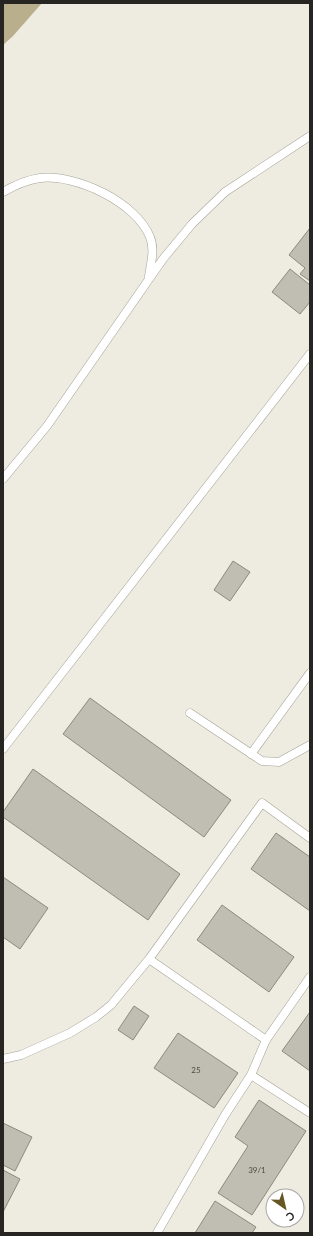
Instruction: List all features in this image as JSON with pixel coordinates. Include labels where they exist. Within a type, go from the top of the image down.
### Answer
[{"type":"lane","points":[[3,479],[46,426],[163,259],[192,224],[226,192],[310,136]]},
{"type":"lane","points":[[3,192],[18,183],[47,178],[61,179],[87,185],[108,195],[128,209],[142,223],[150,237],[153,255],[149,279]]},
{"type":"lane","points":[[3,749],[310,354]]},
{"type":"lane","points":[[251,754],[310,673]]},
{"type":"lane","points":[[190,713],[262,761],[279,762],[310,744]]},
{"type":"lane","points":[[3,1059],[21,1055],[70,1032],[96,1017],[111,1005],[149,959],[262,803],[310,838]]},
{"type":"lane","points":[[149,959],[266,1040]]},
{"type":"lane","points":[[157,1233],[225,1115],[251,1075],[266,1040],[310,977]]},
{"type":"lane","points":[[251,1075],[310,1113]]},
{"type":"shaded area","points":[[3,3],[42,3],[13,36],[3,45]]},
{"type":"building","points":[[310,228],[310,281],[300,274],[305,268],[289,255]]},
{"type":"building","points":[[290,269],[310,285],[310,302],[300,314],[272,292]]},
{"type":"building","points":[[233,561],[250,572],[230,601],[214,590]]},
{"type":"building","points":[[90,698],[231,800],[204,837],[63,734]]},
{"type":"building","points":[[33,769],[180,874],[148,920],[3,817],[3,812]]},
{"type":"building","points":[[276,833],[310,857],[310,911],[251,869]]},
{"type":"building","points":[[3,877],[48,908],[20,949],[3,937]]},
{"type":"building","points":[[222,905],[294,957],[269,992],[197,940]]},
{"type":"building","points":[[134,1006],[149,1016],[133,1040],[118,1030]]},
{"type":"building","points":[[310,1012],[310,1071],[282,1051]]},
{"type":"building","points":[[178,1033],[238,1073],[214,1108],[154,1068]]},
{"type":"building","points":[[259,1100],[306,1131],[269,1188],[265,1188],[265,1195],[252,1215],[218,1193],[248,1146],[235,1137]]},
{"type":"building","points":[[3,1123],[32,1137],[15,1171],[3,1165]]},
{"type":"building","points":[[3,1170],[20,1179],[3,1212]]},
{"type":"building","points":[[215,1201],[256,1227],[252,1233],[195,1233]]}]
